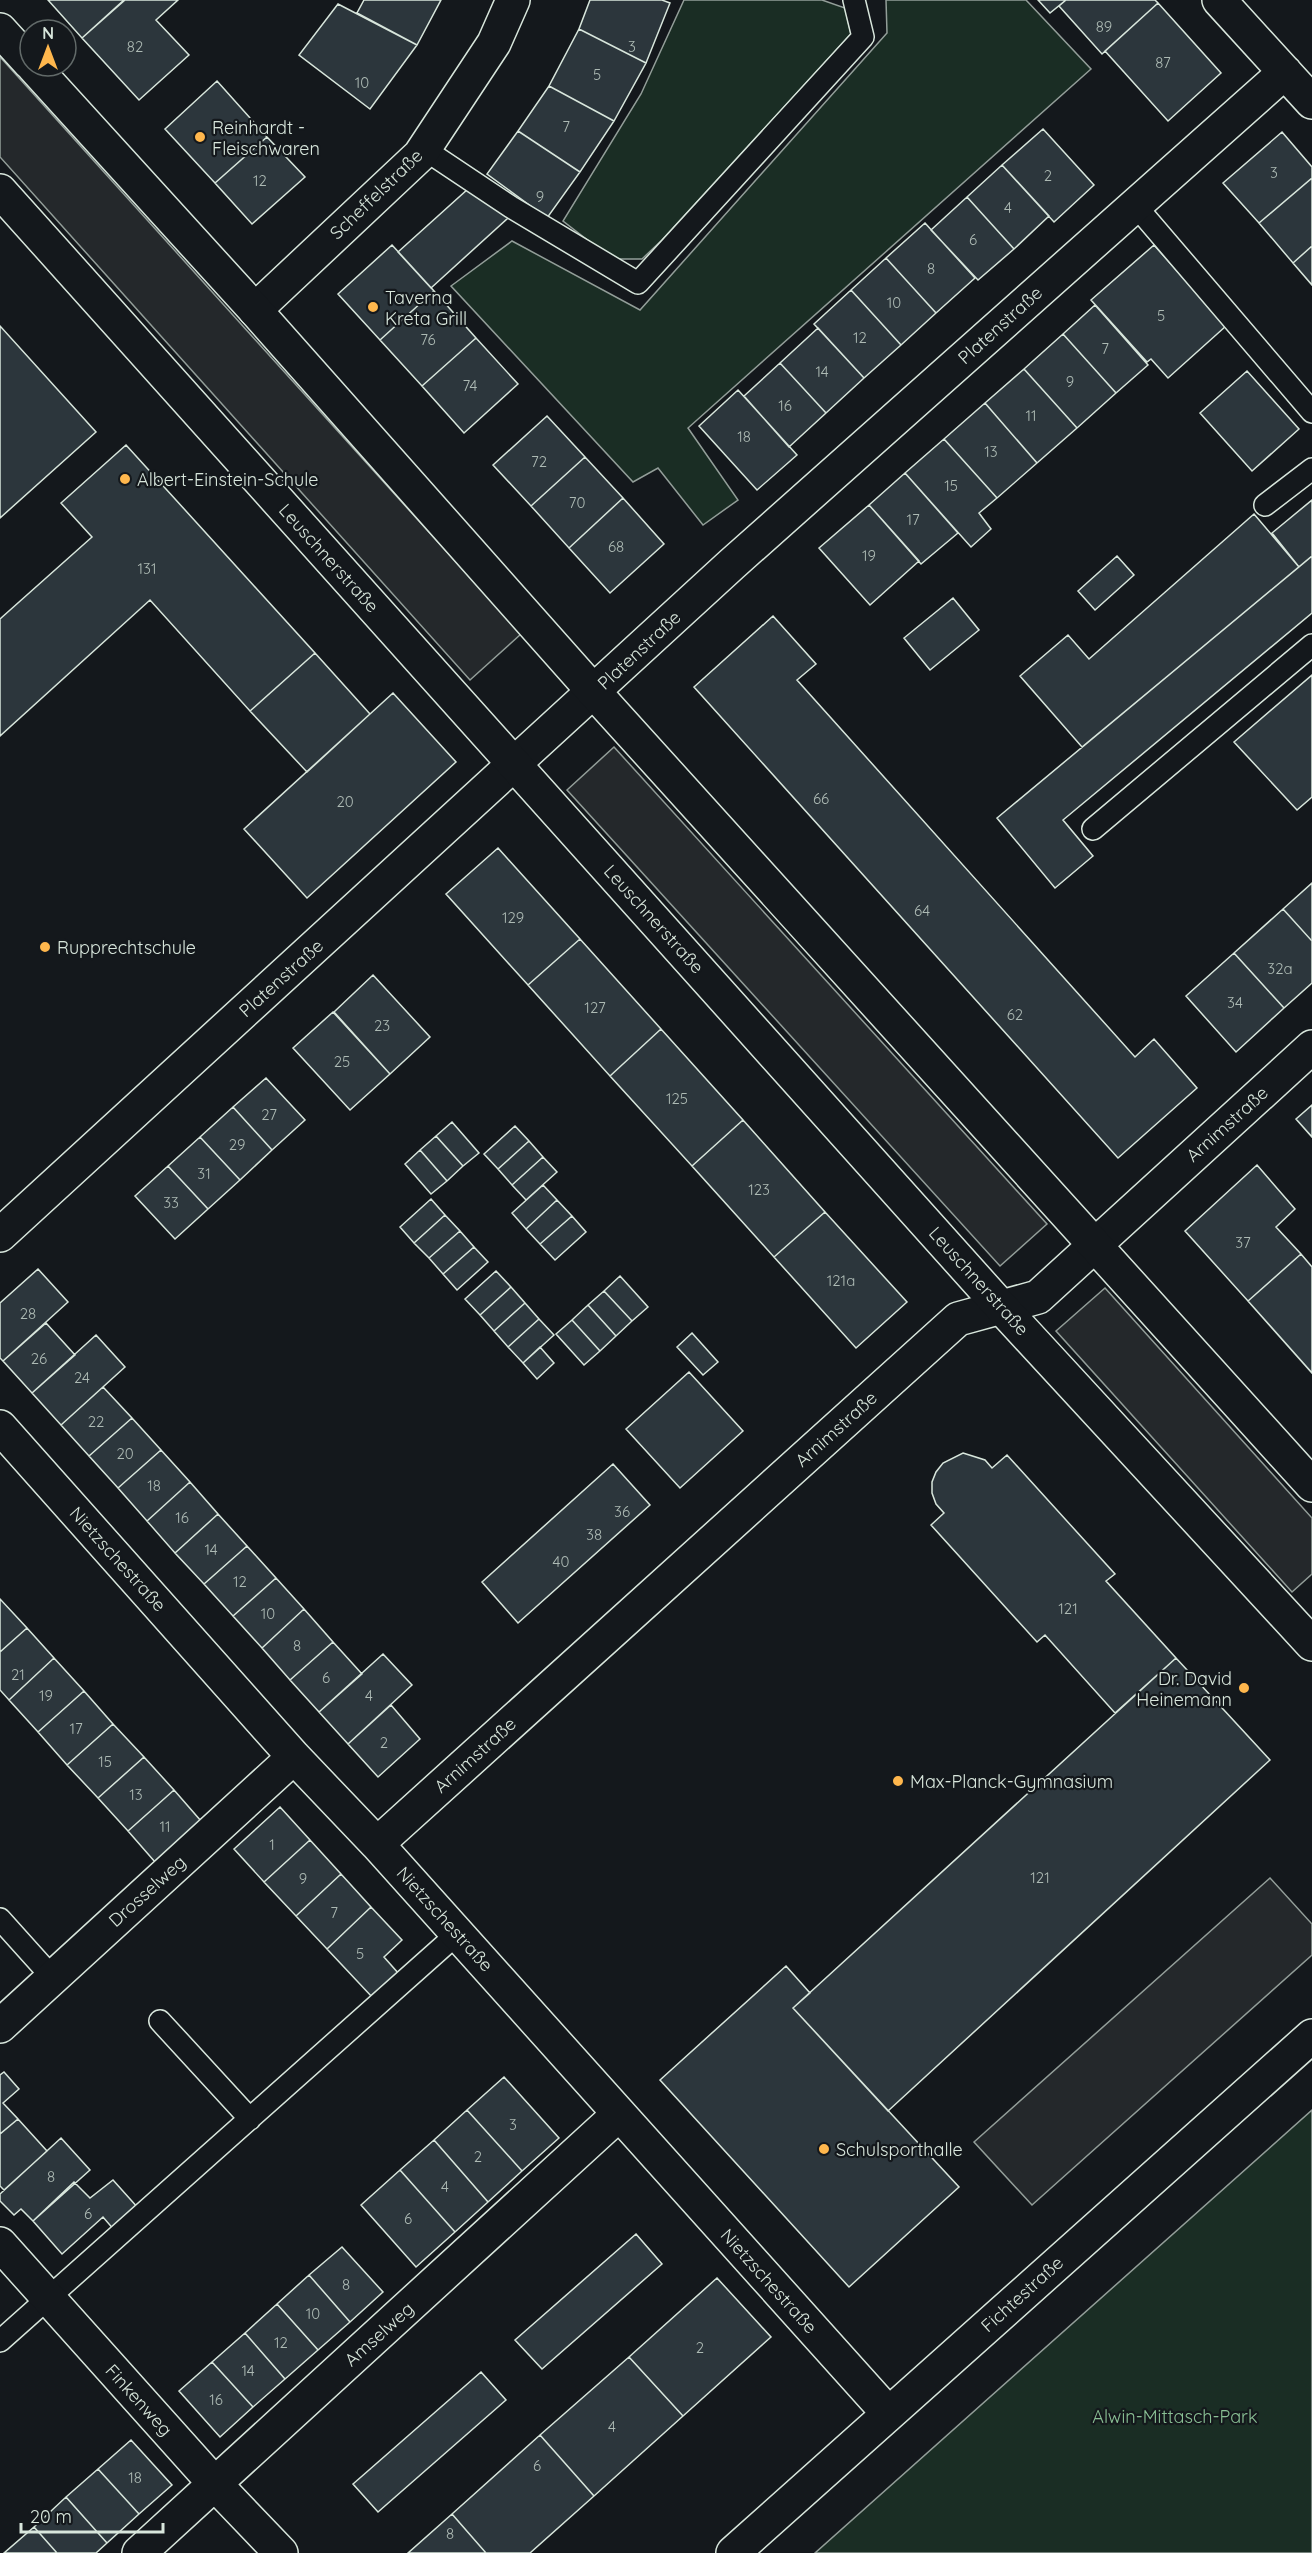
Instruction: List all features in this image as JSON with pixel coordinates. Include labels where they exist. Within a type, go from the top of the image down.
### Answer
[{"type":"street","name":"Scheffelstraße","points":[[255,310],[424,148],[494,43],[513,0]]},
{"type":"street","points":[[1219,0],[1312,102]]},
{"type":"street","points":[[0,30],[18,50]]},
{"type":"street","name":"Platenstraße","points":[[0,1235],[732,564],[1285,72]]},
{"type":"street","points":[[44,78],[255,310],[594,692],[1312,1485]]},
{"type":"street","name":"Leuschnerstraße","points":[[0,191],[1002,1308],[1311,1642]]},
{"type":"street","name":"Arnimstraße","points":[[377,1844],[958,1319],[1038,1298],[1312,1047]]},
{"type":"street","name":"Nietzschestraße","points":[[0,1427],[294,1757],[377,1844],[888,2413]]},
{"type":"street","name":"Drosselweg","points":[[0,2026],[294,1757]]},
{"type":"street","name":"Fichtestraße","points":[[732,2553],[1312,2036]]},
{"type":"street","name":"Amselweg","points":[[139,2553],[618,2115]]},
{"type":"street","name":"Finkenweg","points":[[0,2244],[215,2484],[281,2553]]},
{"type":"lane","points":[[424,148],[511,207],[638,283],[863,37],[854,0]]},
{"type":"lane","points":[[1135,205],[1312,412]]},
{"type":"lane","points":[[1265,505],[1312,469]]},
{"type":"lane","points":[[1093,829],[1312,645]]},
{"type":"lane","points":[[0,1918],[53,1978]]},
{"type":"lane","points":[[0,2341],[457,1934]]},
{"type":"lane","points":[[160,2021],[250,2119]]},
{"type":"green space","points":[[684,0],[822,0],[845,8],[851,34],[642,259],[612,259],[563,221],[641,94]]},
{"type":"green space","points":[[886,0],[1026,0],[1091,69],[688,428],[738,500],[703,525],[658,468],[633,482],[451,286],[512,241],[640,310],[887,33]]},
{"type":"green space","name":"Alwin-Mittasch-Park","points":[[1312,2110],[1312,2553],[815,2553]]},
{"type":"shaded area","points":[[0,57],[521,634],[470,680],[0,157]]},
{"type":"shaded area","points":[[614,747],[1047,1224],[1000,1266],[567,790]]},
{"type":"shaded area","points":[[1105,1288],[1312,1518],[1312,1574],[1292,1592],[1056,1331]]},
{"type":"shaded area","points":[[1270,1878],[1312,1924],[1312,1955],[1032,2205],[974,2142]]},
{"type":"building","points":[[48,0],[124,0],[82,38],[78,34],[78,18],[64,18]]},
{"type":"building","points":[[125,0],[178,0],[156,20],[189,55],[139,100],[82,38]]},
{"type":"building","points":[[364,0],[441,0],[417,45],[357,13]]},
{"type":"building","points":[[590,0],[662,0],[670,3],[646,63],[579,29]]},
{"type":"building","points":[[1038,0],[1066,0],[1050,13]]},
{"type":"building","points":[[1066,0],[1155,0],[1158,3],[1102,54],[1059,6]]},
{"type":"building","points":[[1158,3],[1221,73],[1168,121],[1105,51]]},
{"type":"building","points":[[338,4],[417,45],[370,109],[299,55]]},
{"type":"building","points":[[579,29],[646,63],[614,121],[549,86]]},
{"type":"building","points":[[217,81],[267,137],[215,183],[165,129]]},
{"type":"building","points":[[549,86],[614,121],[580,172],[518,131]]},
{"type":"building","points":[[1043,129],[1094,185],[1054,222],[1002,165]]},
{"type":"building","points":[[518,131],[580,172],[547,218],[487,174]]},
{"type":"building","points":[[1282,132],[1312,167],[1312,178],[1259,223],[1223,183]]},
{"type":"building","points":[[267,137],[305,177],[252,224],[215,183]]},
{"type":"building","points":[[1002,165],[1049,216],[1014,249],[967,197]]},
{"type":"building","points":[[1312,178],[1312,246],[1293,263],[1259,223]]},
{"type":"building","points":[[468,189],[508,218],[431,288],[398,252]]},
{"type":"building","points":[[967,197],[1014,249],[978,280],[931,230]]},
{"type":"building","points":[[925,223],[975,278],[936,313],[886,258]]},
{"type":"building","points":[[392,245],[434,291],[380,340],[338,294]]},
{"type":"building","points":[[1154,245],[1226,326],[1168,378],[1151,359],[1147,362],[1091,300]]},
{"type":"building","points":[[1312,246],[1312,285],[1293,263]]},
{"type":"building","points":[[886,258],[936,313],[901,345],[851,290]]},
{"type":"building","points":[[851,290],[901,345],[864,378],[814,324]]},
{"type":"building","points":[[434,291],[476,338],[422,386],[380,340]]},
{"type":"building","points":[[1095,305],[1148,365],[1116,393],[1063,334]]},
{"type":"building","points":[[0,326],[96,432],[0,518]]},
{"type":"building","points":[[818,328],[864,378],[826,413],[780,363]]},
{"type":"building","points":[[1063,334],[1116,393],[1077,428],[1024,369]]},
{"type":"building","points":[[476,338],[518,384],[464,433],[422,386]]},
{"type":"building","points":[[780,363],[826,413],[789,447],[744,396]]},
{"type":"building","points":[[1024,369],[1077,428],[1037,463],[985,403]]},
{"type":"building","points":[[1247,371],[1299,429],[1252,471],[1200,413]]},
{"type":"building","points":[[738,390],[797,455],[757,490],[699,426]]},
{"type":"building","points":[[985,403],[1037,463],[997,498],[944,439]]},
{"type":"building","points":[[547,416],[585,457],[531,506],[493,465]]},
{"type":"building","points":[[944,439],[997,498],[979,513],[991,529],[971,547],[905,473]]},
{"type":"building","points":[[126,445],[315,653],[250,711],[150,600],[0,736],[0,619],[92,537],[61,503]]},
{"type":"building","points":[[585,457],[623,498],[569,548],[531,506]]},
{"type":"building","points":[[905,473],[958,533],[921,564],[869,505]]},
{"type":"building","points":[[623,498],[664,544],[610,593],[569,548]]},
{"type":"building","points":[[1312,500],[1312,556],[1299,567],[1272,533]]},
{"type":"building","points":[[869,505],[919,561],[870,605],[819,548]]},
{"type":"building","points":[[1254,514],[1299,567],[1082,747],[1020,676],[1068,635],[1089,659]]},
{"type":"building","points":[[1117,556],[1134,575],[1095,610],[1078,591]]},
{"type":"building","points":[[1312,556],[1312,613],[1063,820],[1093,856],[1055,888],[997,818]]},
{"type":"building","points":[[953,598],[979,630],[930,670],[904,638]]},
{"type":"building","points":[[773,616],[816,664],[797,680],[1135,1057],[1154,1039],[1197,1088],[1118,1158],[694,687]]},
{"type":"building","points":[[315,653],[370,714],[307,772],[250,711]]},
{"type":"building","points":[[1312,675],[1312,797],[1297,810],[1234,742]]},
{"type":"building","points":[[393,693],[456,762],[307,898],[244,829]]},
{"type":"building","points":[[498,848],[580,939],[528,985],[446,894]]},
{"type":"building","points":[[1312,883],[1312,941],[1283,909]]},
{"type":"building","points":[[1283,909],[1312,941],[1312,983],[1284,1008],[1234,953]]},
{"type":"building","points":[[580,939],[661,1029],[610,1076],[528,985]]},
{"type":"building","points":[[1234,953],[1284,1008],[1236,1052],[1186,996]]},
{"type":"building","points":[[373,975],[430,1037],[390,1074],[334,1012]]},
{"type":"building","points":[[333,1012],[390,1074],[350,1110],[293,1048]]},
{"type":"building","points":[[661,1029],[743,1120],[692,1166],[610,1076]]},
{"type":"building","points":[[266,1078],[305,1120],[272,1150],[233,1107]]},
{"type":"building","points":[[1312,1105],[1312,1137],[1296,1119]]},
{"type":"building","points":[[233,1107],[272,1150],[240,1180],[200,1137]]},
{"type":"building","points":[[743,1120],[825,1212],[774,1257],[692,1166]]},
{"type":"building","points":[[452,1122],[479,1153],[463,1166],[436,1136]]},
{"type":"building","points":[[515,1126],[529,1141],[498,1169],[484,1154]]},
{"type":"building","points":[[436,1136],[463,1166],[447,1181],[420,1150]]},
{"type":"building","points":[[200,1137],[240,1180],[208,1209],[168,1166]]},
{"type":"building","points":[[529,1141],[543,1157],[512,1185],[498,1169]]},
{"type":"building","points":[[420,1150],[447,1181],[431,1194],[405,1164]]},
{"type":"building","points":[[543,1157],[557,1172],[526,1200],[512,1185]]},
{"type":"building","points":[[1257,1165],[1295,1209],[1276,1227],[1301,1254],[1248,1301],[1185,1231]]},
{"type":"building","points":[[168,1166],[208,1209],[175,1239],[135,1196]]},
{"type":"building","points":[[543,1185],[557,1200],[526,1229],[512,1213]]},
{"type":"building","points":[[431,1199],[445,1215],[414,1243],[400,1227]]},
{"type":"building","points":[[557,1200],[572,1216],[540,1244],[526,1229]]},
{"type":"building","points":[[825,1212],[907,1302],[856,1348],[774,1257]]},
{"type":"building","points":[[445,1215],[460,1231],[429,1258],[414,1243]]},
{"type":"building","points":[[572,1216],[586,1232],[555,1260],[540,1244]]},
{"type":"building","points":[[460,1231],[474,1247],[443,1274],[429,1258]]},
{"type":"building","points":[[474,1247],[488,1262],[457,1290],[443,1274]]},
{"type":"building","points":[[1301,1254],[1312,1267],[1312,1373],[1248,1301]]},
{"type":"building","points":[[38,1269],[68,1302],[3,1361],[0,1358],[0,1303]]},
{"type":"building","points":[[496,1271],[511,1287],[480,1315],[465,1299]]},
{"type":"building","points":[[620,1276],[648,1307],[632,1321],[604,1291]]},
{"type":"building","points":[[511,1287],[525,1303],[494,1331],[480,1315]]},
{"type":"building","points":[[604,1291],[632,1321],[616,1336],[588,1305]]},
{"type":"building","points":[[525,1303],[539,1319],[508,1347],[494,1331]]},
{"type":"building","points":[[588,1305],[616,1336],[600,1351],[572,1320]]},
{"type":"building","points":[[539,1319],[554,1335],[523,1363],[508,1347]]},
{"type":"building","points":[[572,1320],[600,1351],[584,1365],[556,1334]]},
{"type":"building","points":[[46,1323],[75,1355],[32,1393],[3,1361]]},
{"type":"building","points":[[692,1333],[718,1362],[703,1375],[677,1347]]},
{"type":"building","points":[[96,1335],[125,1367],[61,1425],[32,1393]]},
{"type":"building","points":[[540,1347],[554,1363],[537,1379],[523,1363]]},
{"type":"building","points":[[689,1372],[743,1431],[680,1488],[626,1429]]},
{"type":"building","points":[[103,1387],[132,1418],[89,1456],[61,1425]]},
{"type":"building","points":[[132,1418],[161,1450],[118,1488],[89,1456]]},
{"type":"building","points":[[161,1450],[190,1482],[147,1521],[118,1488]]},
{"type":"building","points":[[963,1453],[985,1460],[992,1468],[1007,1455],[1115,1574],[1106,1581],[1176,1658],[1115,1713],[1045,1635],[1037,1642],[931,1525],[944,1513],[936,1504],[932,1493],[932,1482],[936,1472],[943,1463]]},
{"type":"building","points":[[613,1464],[650,1505],[518,1623],[482,1582]]},
{"type":"building","points":[[190,1482],[218,1514],[175,1553],[147,1521]]},
{"type":"building","points":[[218,1514],[247,1546],[204,1584],[175,1553]]},
{"type":"building","points":[[247,1546],[276,1578],[233,1616],[204,1584]]},
{"type":"building","points":[[276,1578],[304,1609],[262,1648],[233,1616]]},
{"type":"building","points":[[0,1599],[27,1628],[0,1652]]},
{"type":"building","points":[[304,1609],[333,1642],[290,1680],[262,1648]]},
{"type":"building","points":[[27,1628],[54,1658],[9,1700],[0,1690],[0,1652]]},
{"type":"building","points":[[333,1642],[362,1674],[319,1712],[290,1680]]},
{"type":"building","points":[[383,1654],[412,1685],[348,1744],[319,1712]]},
{"type":"building","points":[[54,1658],[84,1691],[38,1732],[9,1700]]},
{"type":"building","name":"Max-Planck-Gymnasium","points":[[1176,1658],[1270,1760],[888,2111],[793,2008]]},
{"type":"building","points":[[84,1691],[113,1724],[67,1765],[38,1732]]},
{"type":"building","points":[[391,1705],[420,1739],[378,1777],[348,1744]]},
{"type":"building","points":[[113,1724],[144,1757],[98,1798],[67,1765]]},
{"type":"building","points":[[144,1757],[174,1790],[128,1831],[98,1798]]},
{"type":"building","points":[[174,1790],[201,1821],[155,1862],[128,1831]]},
{"type":"building","points":[[280,1807],[310,1840],[264,1882],[234,1849]]},
{"type":"building","points":[[310,1840],[341,1874],[296,1916],[264,1882]]},
{"type":"building","points":[[341,1874],[371,1907],[327,1949],[296,1916]]},
{"type":"building","points":[[371,1907],[402,1940],[384,1957],[399,1974],[373,1998],[327,1949]]},
{"type":"building","name":"Schulsporthalle","points":[[786,1966],[810,1993],[793,2008],[959,2187],[849,2287],[660,2080]]},
{"type":"building","points":[[4,2072],[19,2089],[3,2103],[18,2119],[0,2134],[0,2075]]},
{"type":"building","points":[[504,2077],[559,2138],[522,2171],[467,2110]]},
{"type":"building","points":[[467,2110],[522,2171],[488,2202],[434,2140]]},
{"type":"building","points":[[18,2119],[47,2151],[4,2190],[0,2186],[0,2134]]},
{"type":"building","points":[[61,2138],[90,2170],[33,2221],[21,2209],[14,2215],[0,2201],[0,2194]]},
{"type":"building","points":[[434,2140],[488,2202],[455,2232],[400,2170]]},
{"type":"building","points":[[400,2170],[455,2232],[416,2267],[361,2205]]},
{"type":"building","points":[[113,2180],[139,2209],[115,2231],[103,2217],[62,2254],[33,2221],[74,2182],[90,2198]]},
{"type":"building","points":[[636,2234],[662,2264],[542,2369],[515,2340]]},
{"type":"building","points":[[342,2247],[383,2292],[350,2322],[309,2275]]},
{"type":"building","points":[[309,2275],[350,2322],[318,2350],[277,2304]]},
{"type":"building","points":[[717,2278],[771,2337],[683,2416],[629,2357]]},
{"type":"building","points":[[277,2304],[318,2350],[285,2379],[245,2333]]},
{"type":"building","points":[[245,2333],[285,2379],[253,2407],[212,2362]]},
{"type":"building","points":[[629,2357],[683,2416],[594,2496],[540,2435]]},
{"type":"building","points":[[212,2362],[253,2407],[220,2437],[179,2391]]},
{"type":"building","points":[[481,2372],[506,2400],[378,2512],[353,2484]]},
{"type":"building","points":[[540,2435],[594,2496],[530,2553],[486,2553],[452,2514]]},
{"type":"building","points":[[131,2440],[172,2485],[139,2514],[98,2469]]},
{"type":"building","points":[[98,2469],[139,2514],[107,2543],[66,2497]]},
{"type":"building","points":[[66,2497],[107,2543],[96,2553],[57,2553],[34,2527]]},
{"type":"building","points":[[452,2514],[486,2553],[408,2553]]},
{"type":"building","points":[[34,2527],[57,2553],[4,2553]]},
{"type":"place","name":"Reinhardt - Fleischwaren","points":[[200,137]]},
{"type":"place","name":"Taverna Kreta Grill","points":[[373,307]]},
{"type":"place","name":"Albert-Einstein-Schule","points":[[125,479]]},
{"type":"place","name":"Rupprechtschule","points":[[45,947]]},
{"type":"place","name":"Dr. David Heinemann","points":[[1244,1688]]},
{"type":"place","name":"Max-Planck-Gymnasium","points":[[898,1781]]},
{"type":"place","name":"Schulsporthalle","points":[[824,2149]]}]
